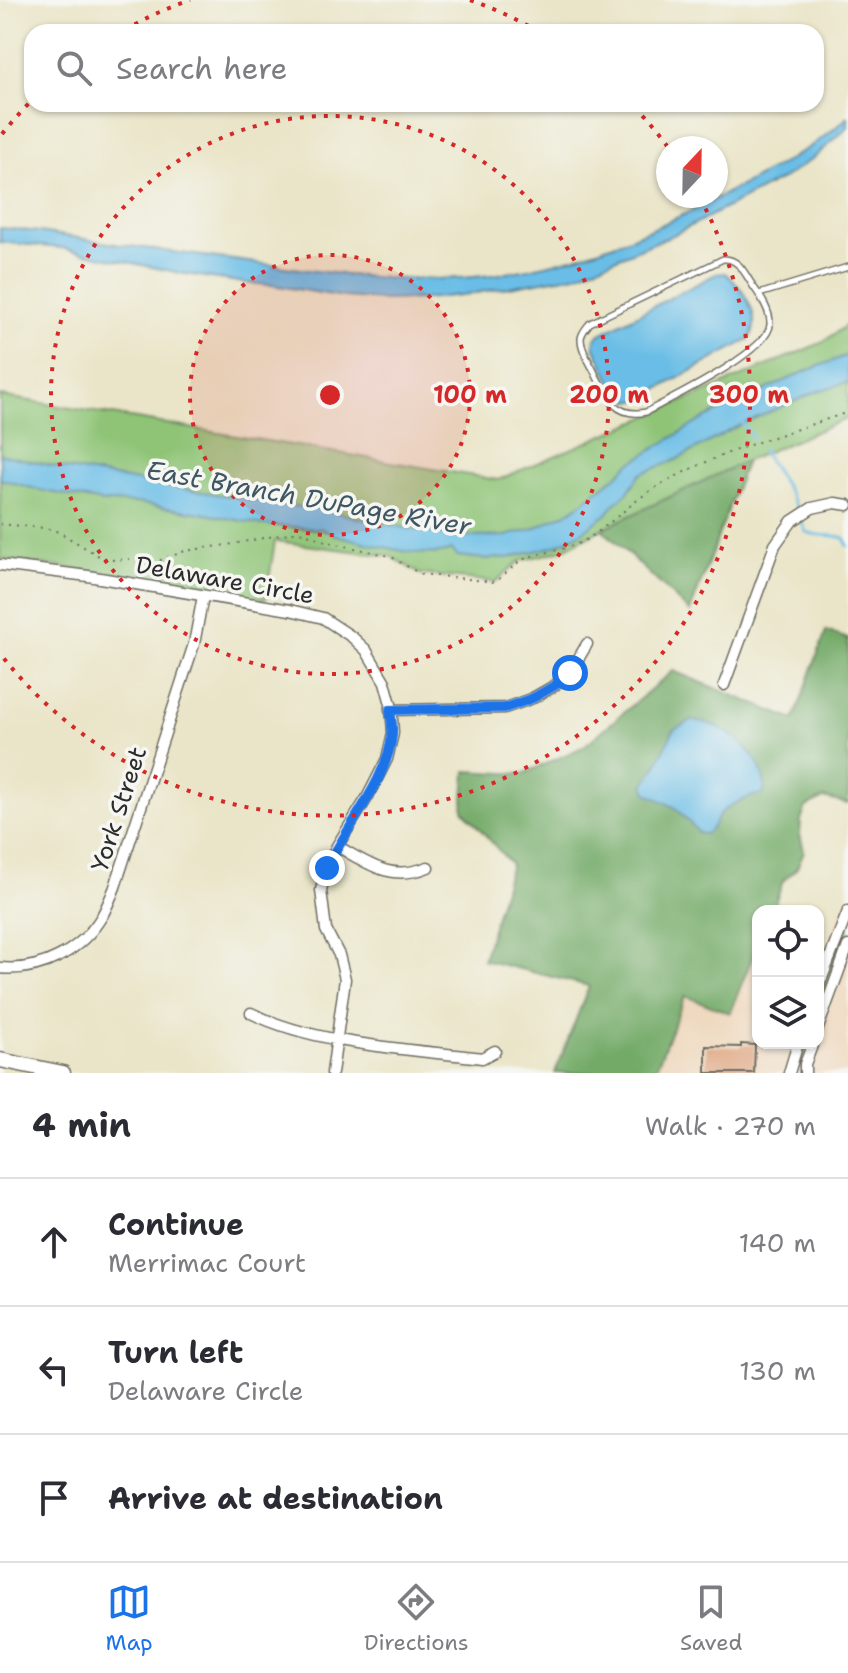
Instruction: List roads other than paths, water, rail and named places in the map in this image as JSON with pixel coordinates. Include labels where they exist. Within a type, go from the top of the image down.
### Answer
[{"type":"main road","points":[[0,1060],[63,1073]]},
{"type":"street","points":[[724,685],[775,545],[792,521],[812,508],[835,503],[848,505]]},
{"type":"street","name":"Delaware Circle","points":[[0,565],[88,576],[290,610],[323,618],[366,650],[385,682],[391,704],[393,733],[387,759],[337,846],[321,890],[326,930],[339,955],[345,979],[332,1073]]},
{"type":"street","name":"York Street","points":[[0,968],[42,964],[61,957],[81,942],[101,917],[115,887],[194,644],[203,596]]},
{"type":"street","points":[[390,710],[505,708],[554,686],[570,673],[587,644]]},
{"type":"street","points":[[337,846],[397,874],[413,873],[428,867]]},
{"type":"street","points":[[822,977],[848,911]]},
{"type":"street","points":[[824,1012],[848,946]]},
{"type":"street","points":[[251,1013],[274,1025],[336,1039],[482,1058],[495,1051]]},
{"type":"street","points":[[789,1073],[796,1049]]},
{"type":"street","points":[[805,1073],[811,1049]]},
{"type":"lane","points":[[723,259],[738,263],[759,294],[768,311],[770,326],[757,346],[708,379],[646,412],[625,412],[607,399],[583,350],[581,339],[590,323],[723,259]]},
{"type":"lane","points":[[759,294],[848,267]]},
{"type":"water","points":[[848,117],[848,127],[816,156],[784,178],[728,207],[728,192],[784,162]]},
{"type":"water","points":[[697,208],[726,208],[673,235],[576,275],[425,299],[344,297],[185,274],[61,248],[0,242],[0,228],[350,275],[435,279],[492,275],[550,264],[662,225]]},
{"type":"water","points":[[725,273],[750,304],[754,323],[748,340],[637,401],[619,398],[594,346],[595,339],[716,274]]},
{"type":"water","points":[[848,355],[848,382],[818,391],[742,424],[676,460],[640,474],[607,514],[581,533],[555,546],[508,558],[457,556],[452,550],[426,554],[410,552],[322,529],[263,525],[138,503],[103,502],[0,479],[0,454],[185,489],[315,507],[440,534],[506,536],[533,529],[572,510],[629,464],[703,419]]},
{"type":"water","points":[[691,721],[704,722],[730,734],[752,755],[764,780],[764,793],[725,809],[705,834],[699,833],[676,808],[647,793],[644,785],[674,729]]},
{"type":"waterway","points":[[741,422],[753,438]]},
{"type":"waterway","points":[[762,450],[797,509]]},
{"type":"waterway","points":[[802,523],[806,532],[844,538],[848,546]]},
{"type":"water label","name":"East Branch DuPage River","points":[[309,498]]}]
